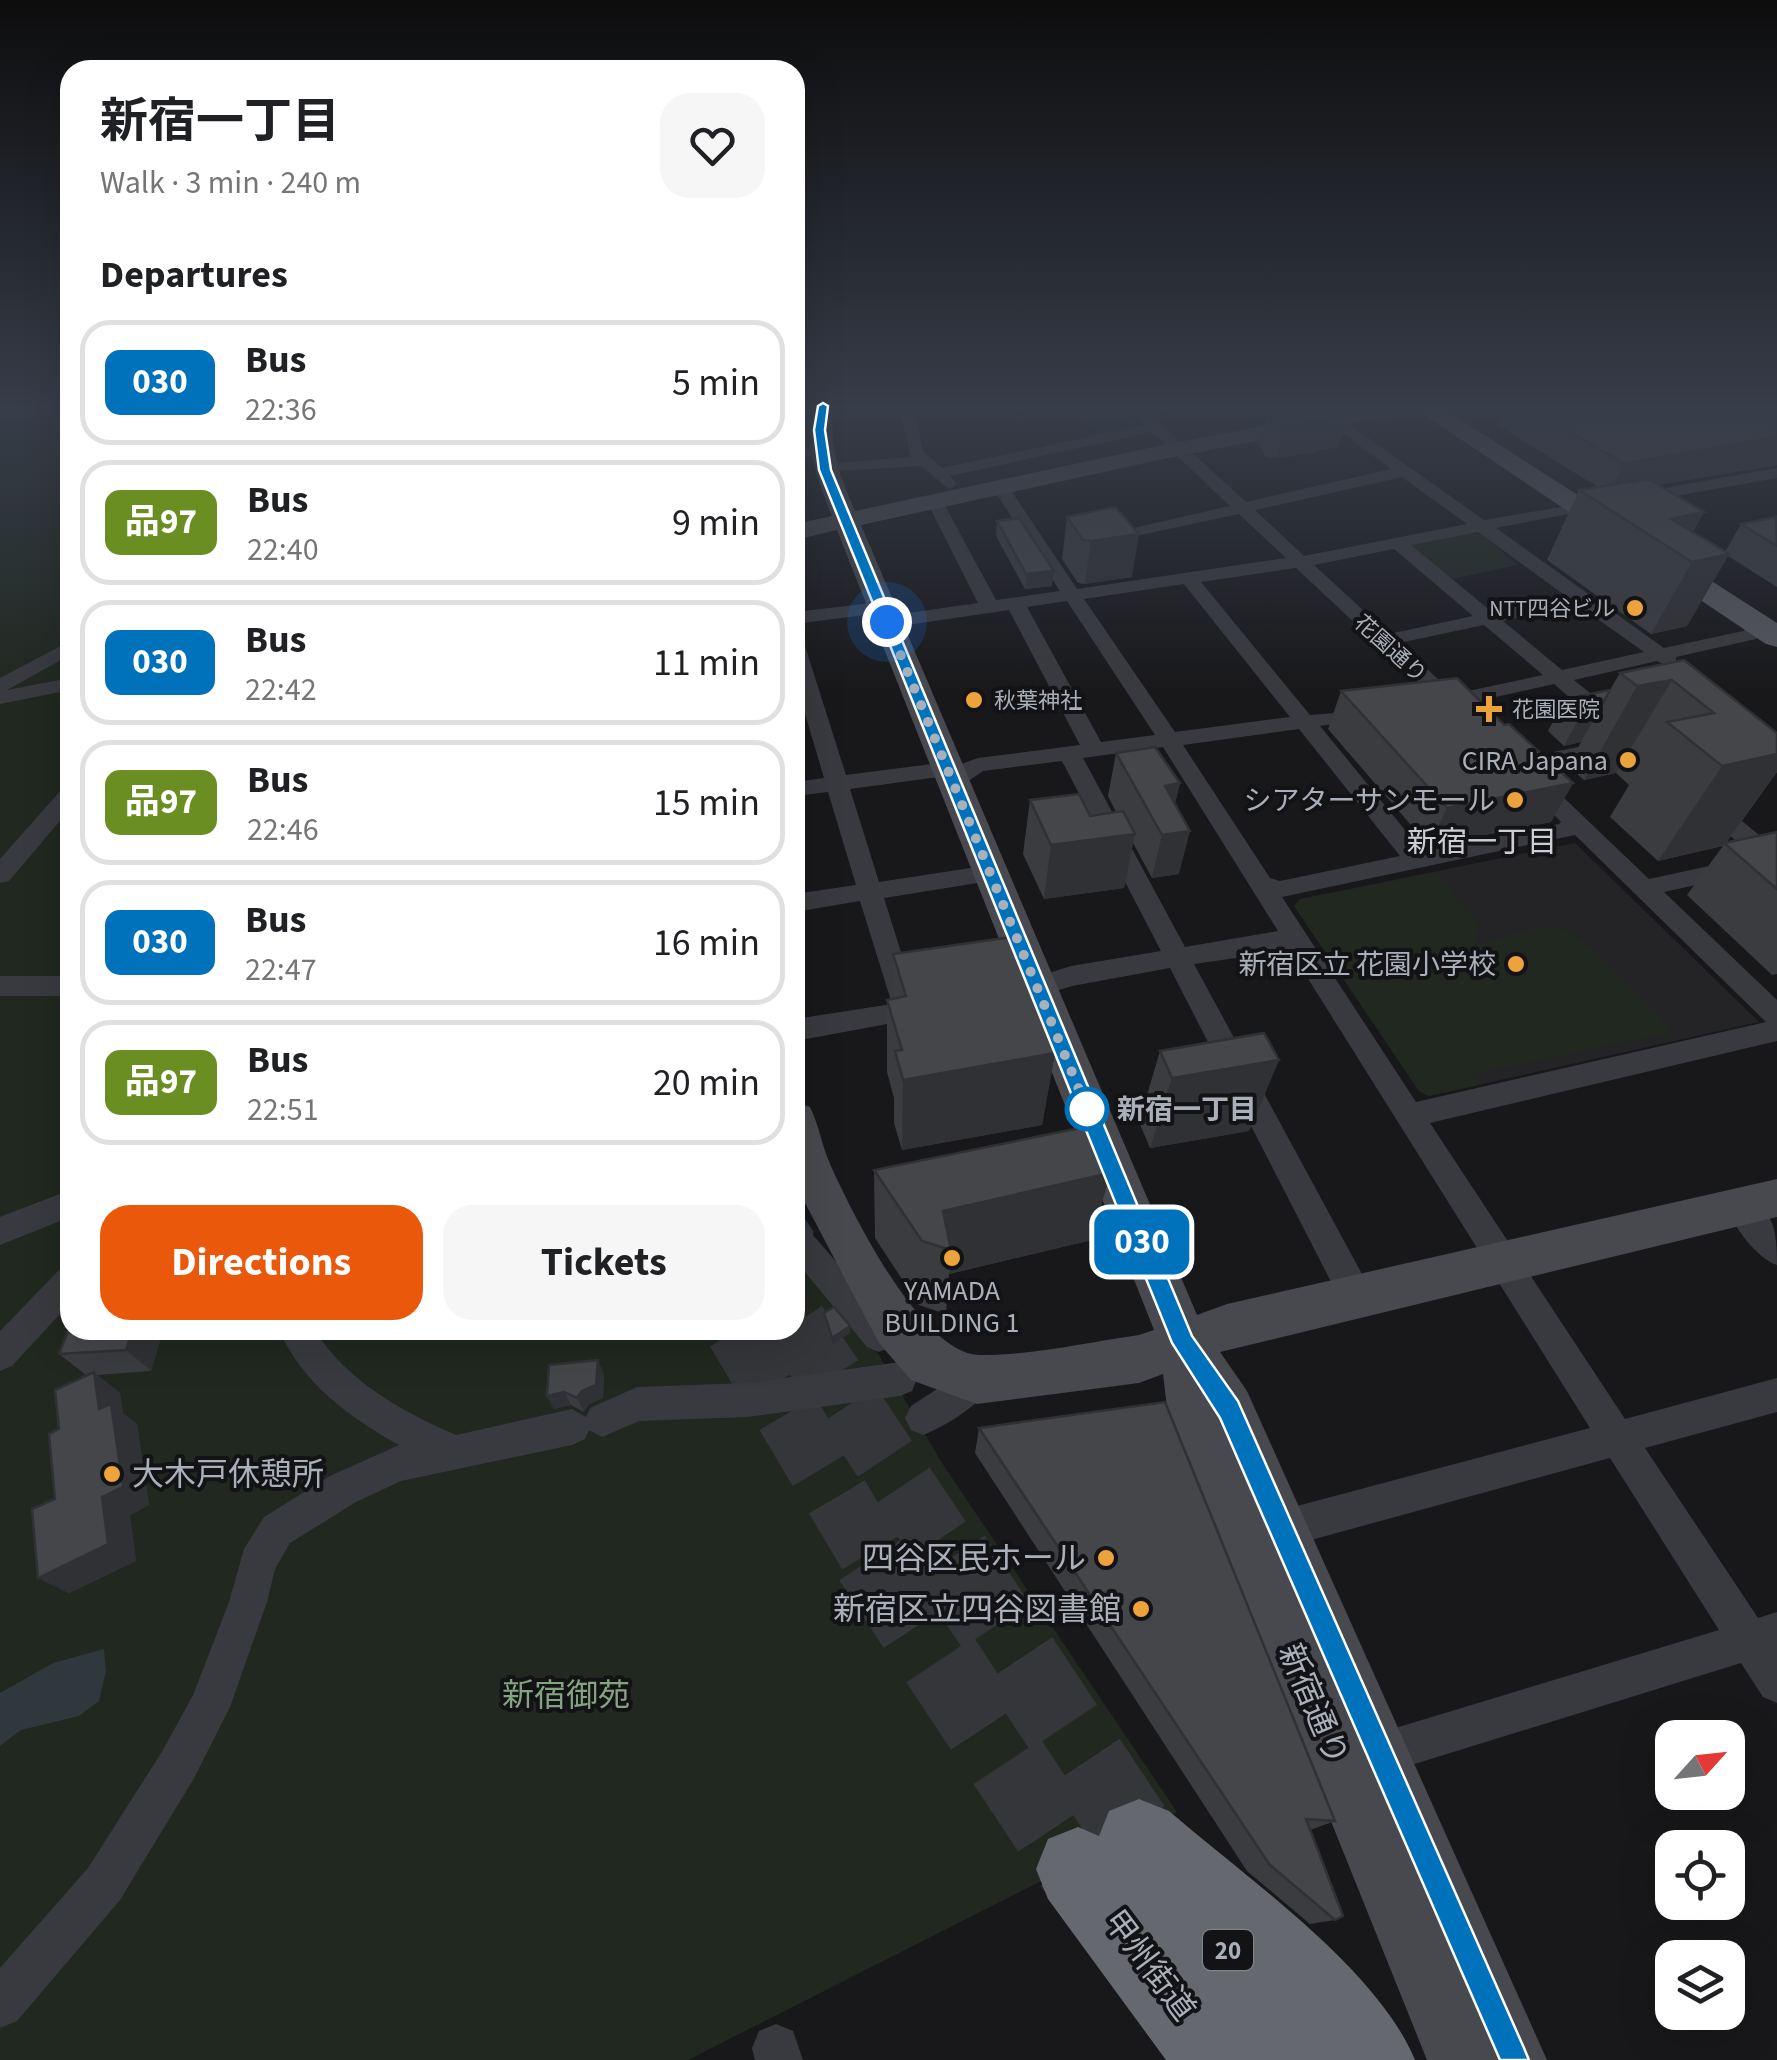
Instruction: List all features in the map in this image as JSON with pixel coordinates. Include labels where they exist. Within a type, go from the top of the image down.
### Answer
[{"type":"highway","name":"甲州街道","points":[[1108,1855],[1222,2060]]},
{"type":"highway","name":"20","points":[[1108,1855],[1316,2060]]},
{"type":"highway","points":[[1108,1855],[1311,1991],[1369,2060]]},
{"type":"main road","points":[[1569,502],[1773,625]]},
{"type":"main road","points":[[1589,502],[1773,625]]},
{"type":"street","name":"新宿通り","points":[[840,502],[990,874],[1017,992],[1184,1343],[1229,1409],[1512,2060]]},
{"type":"street","points":[[805,530],[933,502]]},
{"type":"street","points":[[934,502],[990,608]]},
{"type":"street","points":[[1013,502],[1054,552],[1074,598],[1617,1437],[1763,1636],[1777,1682]]},
{"type":"street","name":"花園通り","points":[[1235,502],[1474,725]]},
{"type":"street","points":[[1082,545],[1272,502]]},
{"type":"street","points":[[1447,502],[1689,677]]},
{"type":"street","points":[[805,618],[990,608],[1074,598],[1298,562],[1578,508]]},
{"type":"street","points":[[1398,543],[1629,737],[1510,759],[1777,1016]]},
{"type":"street","points":[[1190,580],[1418,862]]},
{"type":"street","points":[[1383,641],[1582,598]]},
{"type":"street","points":[[1016,605],[1094,750]]},
{"type":"street","points":[[1418,706],[1749,634],[1773,625]]},
{"type":"street","points":[[0,686],[60,653]]},
{"type":"street","points":[[805,679],[906,1011]]},
{"type":"street","points":[[0,698],[60,686]]},
{"type":"street","points":[[805,787],[950,776],[969,767],[1069,752],[1381,712]]},
{"type":"street","points":[[1069,752],[1357,1298]]},
{"type":"street","points":[[1691,790],[1776,861]]},
{"type":"street","points":[[0,876],[60,806]]},
{"type":"street","points":[[1262,884],[1280,889],[1418,862],[1567,830],[1574,822]]},
{"type":"street","points":[[1646,888],[1776,861]]},
{"type":"street","points":[[805,902],[990,874]]},
{"type":"street","points":[[1017,992],[1071,976],[1286,939],[1300,944]]},
{"type":"street","points":[[0,986],[60,986]]},
{"type":"street","points":[[805,1028],[954,1003]]},
{"type":"street","points":[[1410,1116],[1777,1030]]},
{"type":"street","points":[[805,1149],[818,1187],[896,1327],[930,1362],[966,1377],[1139,1359],[1227,1327],[1759,1203],[1777,1251]]},
{"type":"street","points":[[0,1231],[60,1207]]},
{"type":"street","points":[[805,1249],[879,1336]]},
{"type":"street","points":[[0,1355],[60,1291]]},
{"type":"street","points":[[301,1340],[350,1392],[399,1429],[456,1452]]},
{"type":"street","name":"新宿通り","points":[[1184,1343],[1194,1416],[1462,2060]]},
{"type":"street","points":[[0,2004],[104,1884],[178,1765],[208,1707],[248,1602],[257,1562],[277,1530],[343,1489],[399,1463],[587,1424],[637,1404],[746,1400],[900,1379]]},
{"type":"street","points":[[1282,1529],[1777,1395]]},
{"type":"street","points":[[1380,1754],[1763,1636]]},
{"type":"shaded area","name":"新宿区立 花園小学校","points":[[1575,843],[1759,1022],[1429,1096],[1419,1091],[1294,906],[1300,899]]},
{"type":"shaded area","points":[[104,1649],[106,1671],[99,1701],[79,1716],[21,1730],[0,1746],[0,1693],[53,1663]]},
{"type":"green space","name":"新宿御苑","points":[[0,502],[60,502],[60,1340],[805,1340],[805,1222],[819,1253],[942,1463],[1177,1812],[688,2060],[0,2060]]},
{"type":"green space","points":[[1470,533],[1482,535],[1518,565],[1452,579],[1408,548],[1412,543]]},
{"type":"green space","name":"新宿区立 花園小学校","points":[[1438,873],[1479,926],[1474,945],[1541,928],[1565,931],[1599,954],[1673,1032],[1471,1075],[1479,1085],[1429,1096],[1419,1091],[1294,906],[1300,899]]},
{"type":"building","points":[[1598,502],[1687,502],[1704,512],[1671,519],[1729,554],[1692,562]]},
{"type":"building","points":[[1115,507],[1139,534],[1083,540],[1067,517]]},
{"type":"building","points":[[1776,517],[1777,546],[1741,524]]},
{"type":"building","points":[[1019,518],[1054,571],[1026,574],[997,521]]},
{"type":"building","points":[[1684,660],[1777,733],[1777,754],[1722,766],[1667,722],[1714,713],[1672,680],[1637,686],[1620,673]]},
{"type":"building","points":[[1457,678],[1504,725],[1509,724],[1573,783],[1447,808],[1341,691]]},
{"type":"building","points":[[1610,690],[1599,710],[1582,713],[1565,699]]},
{"type":"building","points":[[1155,747],[1180,783],[1165,786],[1190,831],[1162,835],[1116,753]]},
{"type":"building","points":[[1079,794],[1090,816],[1123,811],[1135,834],[1051,845],[1030,800]]},
{"type":"building","points":[[1777,832],[1777,889],[1724,843]]},
{"type":"building","points":[[1012,937],[1055,1053],[903,1080],[895,1051],[902,1050],[887,1000],[906,996],[893,954]]},
{"type":"building","points":[[1264,1033],[1279,1060],[1172,1078],[1160,1051]]},
{"type":"building","points":[[1090,1126],[1110,1173],[943,1211],[951,1250],[922,1241],[874,1170]]},
{"type":"building","points":[[834,1307],[850,1326],[832,1338],[824,1313]]},
{"type":"building","points":[[64,1340],[130,1340],[126,1350],[59,1354]]},
{"type":"building","points":[[598,1360],[596,1385],[577,1398],[564,1392],[547,1396],[549,1365]]},
{"type":"building","points":[[94,1372],[99,1409],[111,1404],[123,1487],[102,1497],[108,1544],[38,1578],[32,1509],[55,1499],[49,1434],[59,1429],[55,1390]]},
{"type":"building","points":[[1165,1402],[1335,1821],[1306,1819],[1343,1916],[1335,1920],[1269,1864],[979,1428]]},
{"type":"waterway","points":[[805,1227],[809,1233]]},
{"type":"tunnel","points":[[805,1339],[951,1558]]},
{"type":"tunnel","points":[[744,1340],[875,1561]]},
{"type":"tunnel","points":[[873,1558],[1078,1869]]},
{"type":"tunnel","points":[[951,1558],[1139,1841]]},
{"type":"bus line","name":"030","points":[[840,502],[1184,1343],[1229,1409],[1512,2060]]},
{"type":"place","name":"NTT四谷ビル","points":[[1635,608]]},
{"type":"place","name":"秋葉神社","points":[[974,700]]},
{"type":"place","name":"花園医院","points":[[1489,709]]},
{"type":"place","name":"CIRA Japana","points":[[1628,760]]},
{"type":"place","name":"シアターサンモール","points":[[1515,800]]},
{"type":"place","name":"新宿区立 花園小学校","points":[[1516,964]]},
{"type":"place","name":"新宿一丁目","points":[[1087,1109]]},
{"type":"place","name":"YAMADA BUILDING 1","points":[[952,1258]]},
{"type":"place","name":"大木戸休憩所","points":[[112,1474]]},
{"type":"place","name":"四谷区民ホール","points":[[1106,1558]]},
{"type":"place","name":"新宿区立四谷図書館","points":[[1141,1609]]},
{"type":"district","name":"新宿一丁目","points":[[1482,842]]},
{"type":"route","points":[[887,622],[1087,1109]]}]
